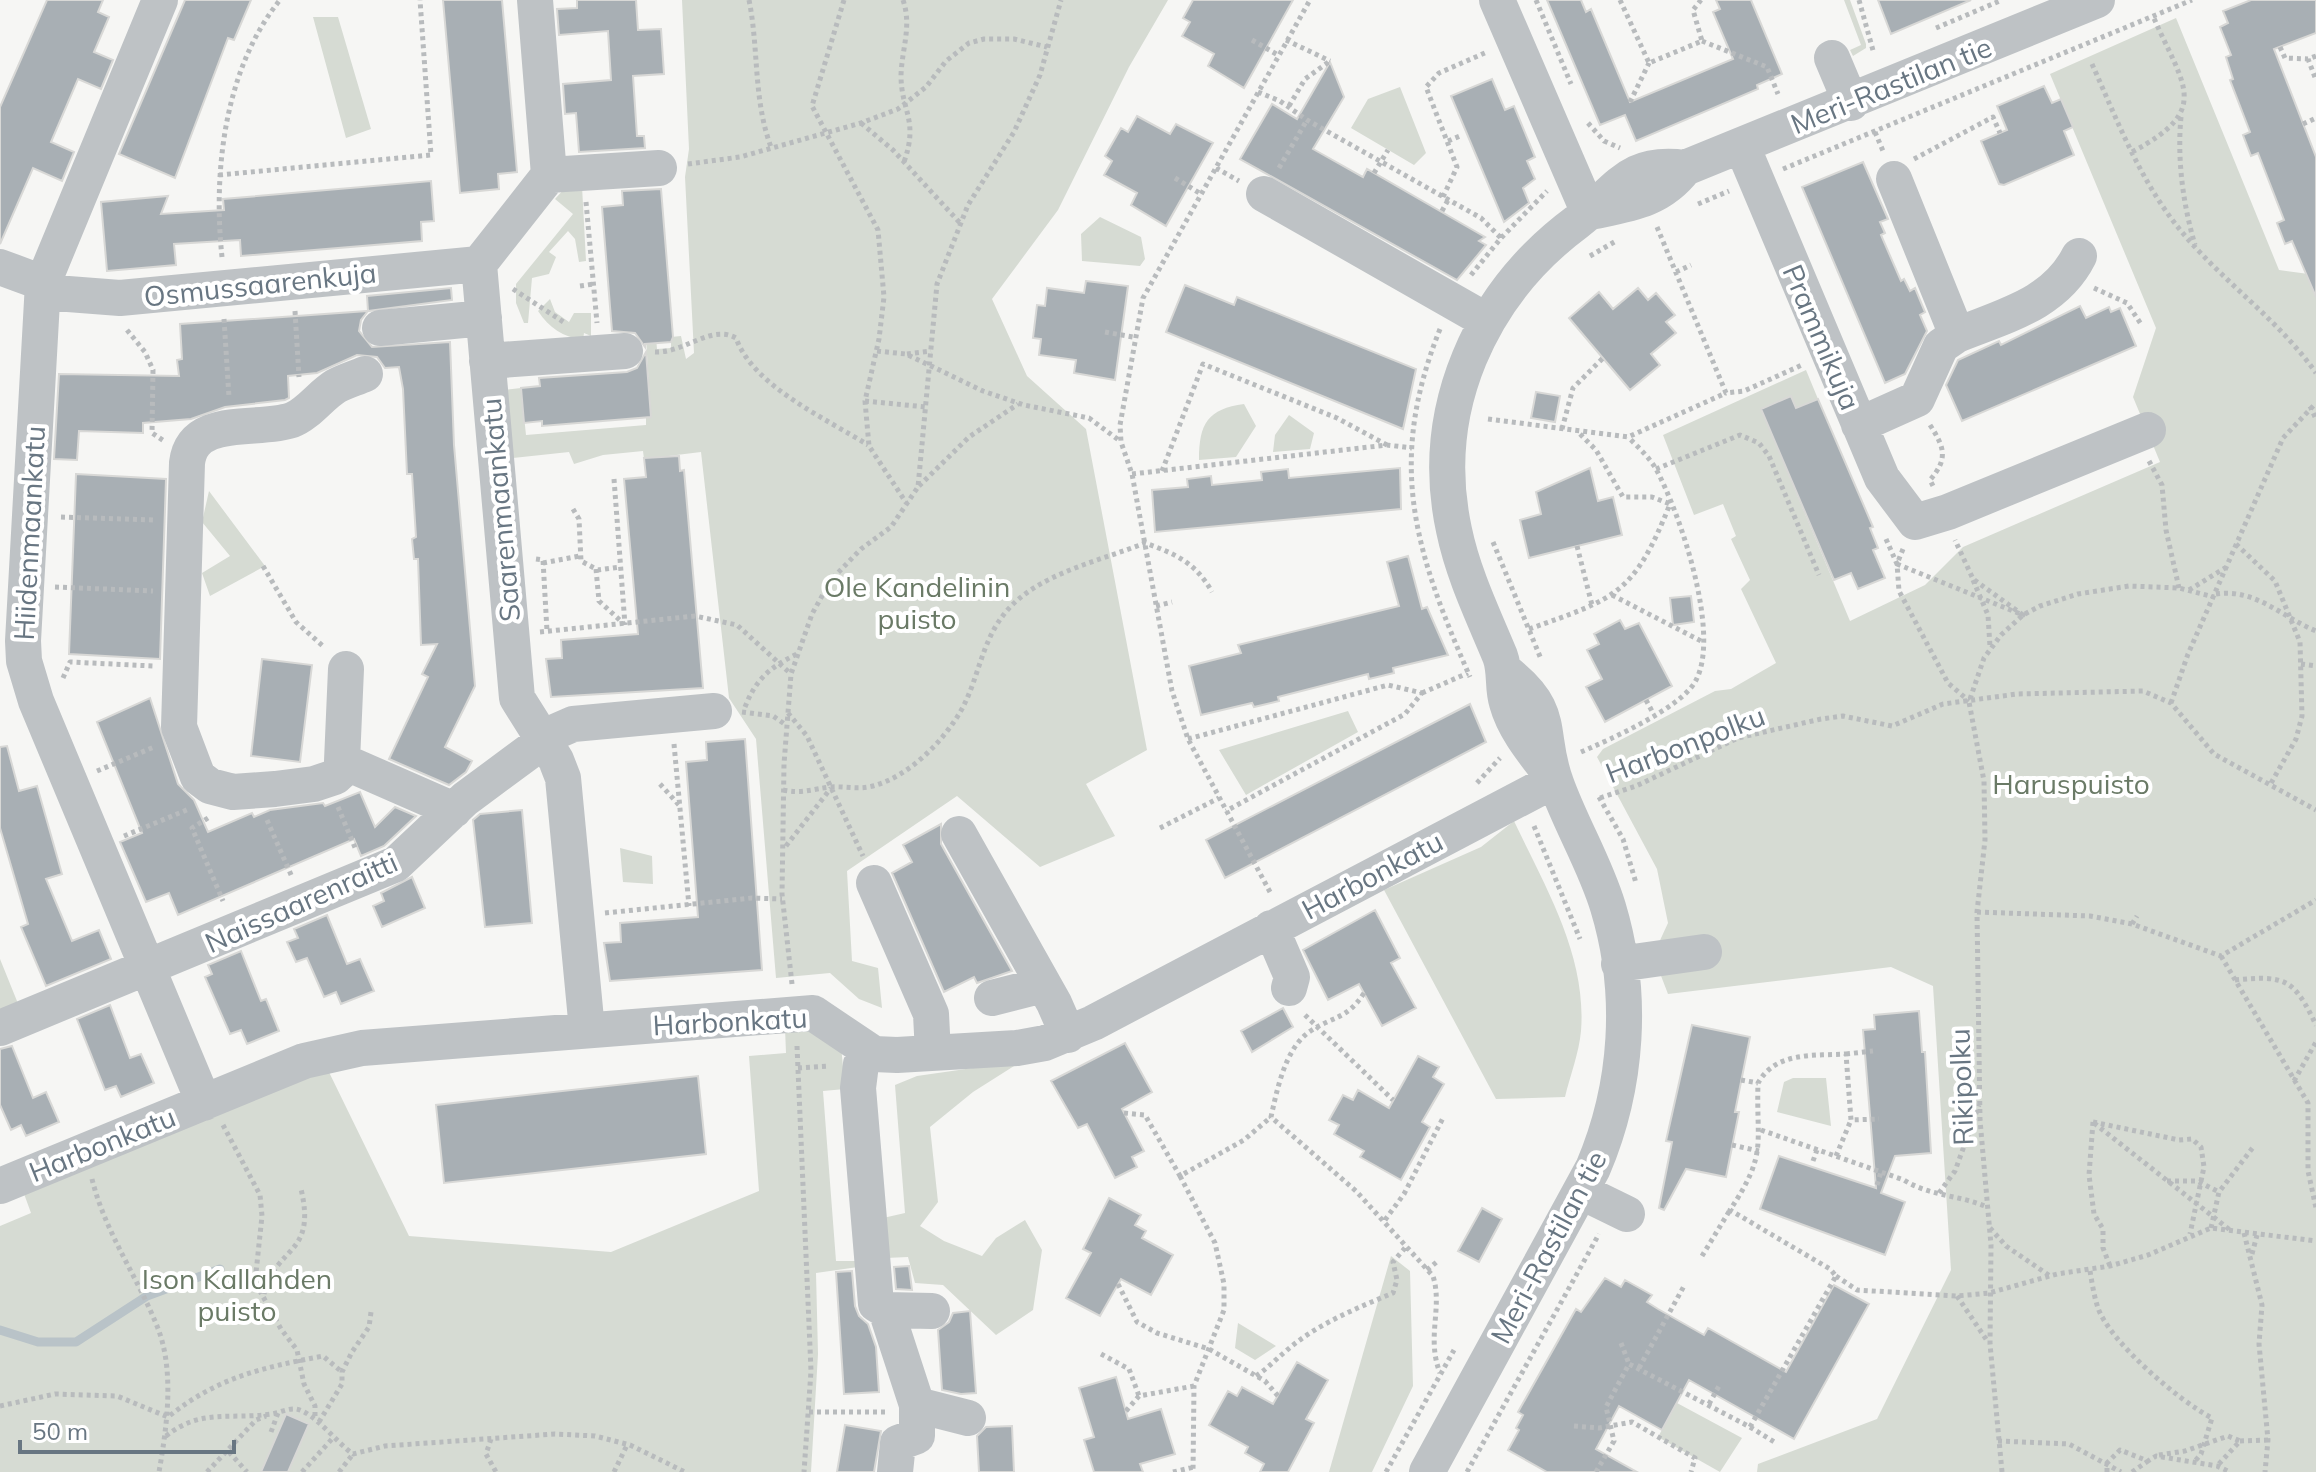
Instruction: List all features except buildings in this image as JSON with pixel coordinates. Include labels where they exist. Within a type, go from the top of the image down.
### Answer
[{"type":"street","name":"Hiidenmaankatu","points":[[160,0],[42,288],[24,661],[36,701],[204,1103]]},
{"type":"street","points":[[479,264],[549,175],[535,0]]},
{"type":"street","points":[[1497,0],[1589,213]]},
{"type":"street","name":"Meri-Rastilan tie","points":[[1427,1472],[1582,1192],[1602,1146],[1619,1082],[1624,1041],[1619,964],[1607,905],[1555,780],[1545,722],[1531,691],[1506,672],[1461,557],[1449,504],[1446,463],[1450,420],[1458,386],[1487,321],[1510,284],[1534,256],[1589,213],[1639,202],[1670,188],[1685,168],[1851,103],[2097,0]]},
{"type":"street","points":[[1832,58],[1851,103]]},
{"type":"street","name":"Prammikuja","points":[[1742,146],[1882,478],[1930,518]]},
{"type":"street","points":[[549,175],[659,168]]},
{"type":"street","points":[[1894,179],[1957,335]]},
{"type":"street","points":[[1264,194],[1487,321]]},
{"type":"street","name":"Osmussaarenkuja","points":[[0,267],[42,288],[120,298],[479,264]]},
{"type":"street","name":"Saarenmaankatu","points":[[479,264],[517,698],[563,778],[587,1030]]},
{"type":"street","points":[[1859,425],[1917,399],[1941,346],[1957,335],[2039,301],[2071,270]]},
{"type":"street","points":[[380,328],[484,318]]},
{"type":"street","points":[[487,361],[625,351]]},
{"type":"street","points":[[347,766],[335,777],[314,784],[275,789],[233,792],[210,786],[198,777],[179,727],[187,463],[188,450],[196,440],[216,430],[293,420],[337,385],[365,374]]},
{"type":"street","points":[[1930,518],[2143,432]]},
{"type":"street","points":[[346,669],[340,752],[347,766],[454,810]]},
{"type":"street","name":"Naissaarenraitti","points":[[0,1028],[396,864],[454,810],[543,741],[573,724],[729,712]]},
{"type":"street","name":"Harbonkatu","points":[[0,1186],[329,1052],[813,1013],[868,1051],[880,1055],[1017,1048],[1068,1035],[1265,914],[1555,780]]},
{"type":"street","points":[[959,834],[1068,1035]]},
{"type":"street","points":[[874,883],[931,1014],[933,1053]]},
{"type":"street","points":[[1265,914],[1292,977],[1289,988]]},
{"type":"street","points":[[1619,964],[1704,952]]},
{"type":"street","points":[[992,998],[1043,985]]},
{"type":"street","points":[[868,1051],[861,1064],[858,1088],[876,1304],[886,1310],[932,1311]]},
{"type":"street","points":[[1582,1192],[1627,1214]]},
{"type":"street","points":[[886,1310],[916,1408],[917,1436],[898,1443],[895,1472]]},
{"type":"street","points":[[916,1408],[968,1418]]},
{"type":"path","points":[[225,286],[216,207],[228,112],[260,30],[280,0]]},
{"type":"path","points":[[219,175],[431,155],[420,0]]},
{"type":"path","points":[[749,0],[756,32],[753,55],[761,114],[771,147]]},
{"type":"path","points":[[844,0],[812,106],[878,230],[884,297],[877,351],[865,401],[869,446]]},
{"type":"path","points":[[903,0],[909,17],[901,76],[912,140],[904,162]]},
{"type":"path","points":[[918,487],[937,284],[960,223],[1014,132],[1040,75],[1061,0]]},
{"type":"path","points":[[1265,914],[1270,892],[1188,739],[1172,691],[1120,425],[1133,337],[1143,298],[1310,0]]},
{"type":"path","points":[[1536,0],[1577,98]]},
{"type":"path","points":[[1620,0],[1649,63]]},
{"type":"path","points":[[1701,0],[1693,10],[1702,41]]},
{"type":"path","points":[[1869,0],[1858,2],[1874,54]]},
{"type":"path","points":[[1981,9],[1985,0]]},
{"type":"path","points":[[1775,172],[2192,0]]},
{"type":"path","points":[[2153,16],[2184,87],[2178,145],[2195,247]]},
{"type":"path","points":[[659,168],[740,157],[861,123],[907,102],[969,43],[984,39],[1014,39],[1047,47]]},
{"type":"path","points":[[1252,40],[1278,55]]},
{"type":"path","points":[[1286,40],[1330,61],[1305,79],[1289,106]]},
{"type":"path","points":[[1442,211],[1457,167],[1426,87],[1430,80],[1514,40]]},
{"type":"path","points":[[1630,102],[1649,63],[1702,41],[1767,67],[1778,94]]},
{"type":"path","points":[[2280,47],[2285,58],[2308,59],[2316,56]]},
{"type":"path","points":[[2308,59],[2316,80]]},
{"type":"path","points":[[2092,64],[2132,152],[2159,201],[2195,247],[2299,349],[2316,373]]},
{"type":"path","points":[[1258,92],[1289,106],[1481,218],[1501,238]]},
{"type":"path","points":[[1583,111],[1595,133],[1614,146]]},
{"type":"path","points":[[2132,152],[2164,135],[2181,116]]},
{"type":"path","points":[[1894,179],[1919,154],[1993,117],[2000,133]]},
{"type":"path","points":[[2303,124],[2316,118]]},
{"type":"path","points":[[861,123],[904,162],[960,223]]},
{"type":"path","points":[[1448,141],[1460,136]]},
{"type":"path","points":[[1374,173],[1388,150]]},
{"type":"path","points":[[1175,178],[1201,194]]},
{"type":"path","points":[[587,205],[597,325],[589,326]]},
{"type":"path","points":[[1655,222],[1726,393]]},
{"type":"path","points":[[1676,272],[1691,265]]},
{"type":"path","points":[[2071,270],[2091,287],[2127,303],[2141,324]]},
{"type":"path","points":[[580,286],[594,284]]},
{"type":"path","points":[[511,288],[567,325]]},
{"type":"path","points":[[120,298],[123,323],[145,352],[153,370],[152,433]]},
{"type":"path","points":[[686,347],[713,332],[725,332],[736,338],[742,355],[759,375],[869,446],[907,504]]},
{"type":"path","points":[[1105,332],[1133,337]]},
{"type":"path","points":[[297,344],[299,371]]},
{"type":"path","points":[[877,351],[906,354],[931,351]]},
{"type":"path","points":[[226,352],[228,379]]},
{"type":"path","points":[[906,354],[1019,403],[1089,418],[1121,442]]},
{"type":"path","points":[[1562,429],[1573,388],[1603,358]]},
{"type":"path","points":[[1488,419],[1628,437],[1726,393],[1744,391],[1814,360]]},
{"type":"path","points":[[1162,471],[1203,364],[1337,418],[1387,445]]},
{"type":"path","points":[[1917,399],[1945,453],[1945,461],[1930,480],[1930,518],[1973,579],[1983,600],[1990,649]]},
{"type":"path","points":[[865,401],[926,407]]},
{"type":"path","points":[[807,988],[793,988],[782,899],[785,847],[783,790],[791,674],[812,614],[831,580],[861,549],[891,527],[918,487],[969,437],[1019,403]]},
{"type":"path","points":[[2313,404],[2316,419]]},
{"type":"path","points":[[2313,404],[2283,438],[2214,595],[2171,703],[2214,754],[2316,810]]},
{"type":"path","points":[[1577,431],[1596,450],[1623,497],[1652,497],[1670,504]]},
{"type":"path","points":[[2143,432],[2162,485],[2166,530],[2179,588]]},
{"type":"path","points":[[1656,469],[1740,435],[1759,443],[1769,456],[1819,575]]},
{"type":"path","points":[[1581,752],[1677,700],[1695,682],[1701,669],[1703,643],[1694,576],[1656,469],[1628,437]]},
{"type":"path","points":[[1132,474],[1387,445],[1412,448]]},
{"type":"path","points":[[614,479],[625,625]]},
{"type":"path","points":[[1529,629],[1611,595],[1640,570],[1670,504]]},
{"type":"path","points":[[573,509],[579,519],[581,561],[596,569],[620,567]]},
{"type":"path","points":[[64,517],[140,520]]},
{"type":"path","points":[[783,790],[803,794],[833,787],[873,786],[902,774],[935,745],[962,708],[988,639],[1005,612],[1029,589],[1145,543],[1189,561],[1200,571],[1212,592]]},
{"type":"path","points":[[2236,544],[2275,581],[2300,642],[2302,716],[2296,739],[2270,785]]},
{"type":"path","points":[[1577,546],[1592,605]]},
{"type":"path","points":[[536,559],[543,563],[580,556]]},
{"type":"path","points":[[543,563],[547,631]]},
{"type":"path","points":[[1897,564],[2023,615]]},
{"type":"path","points":[[263,566],[296,622],[313,640],[346,662],[346,669]]},
{"type":"path","points":[[2188,590],[2226,568]]},
{"type":"path","points":[[596,569],[599,601],[625,625]]},
{"type":"path","points":[[1973,579],[2023,615]]},
{"type":"path","points":[[1969,702],[1984,658],[2023,615],[2090,592],[2129,586],[2179,588],[2214,595],[2234,591],[2290,615],[2316,631]]},
{"type":"path","points":[[92,589],[132,591]]},
{"type":"path","points":[[1611,595],[1703,643]]},
{"type":"path","points":[[1156,606],[1172,602]]},
{"type":"path","points":[[511,634],[695,616],[737,625],[791,674]]},
{"type":"path","points":[[729,712],[769,668],[798,654]]},
{"type":"path","points":[[85,663],[128,665]]},
{"type":"path","points":[[2301,664],[2316,666]]},
{"type":"path","points":[[1226,811],[1405,714],[1422,693],[1468,673]]},
{"type":"path","points":[[1188,739],[1388,685],[1422,693]]},
{"type":"path","name":"Harbonpolku","points":[[1600,798],[1636,786],[1738,738],[1843,716],[1892,726],[1943,704],[2017,694],[2143,691],[2171,703]]},
{"type":"path","points":[[1646,700],[1653,714]]},
{"type":"path","name":"Rikipolku","points":[[1969,702],[1984,781],[1985,840],[1977,912],[1980,1102],[1989,1227],[1990,1344],[2002,1472]]},
{"type":"path","points":[[729,712],[773,716],[786,725]]},
{"type":"path","points":[[787,712],[807,736],[833,787],[874,883]]},
{"type":"path","points":[[102,769],[162,744]]},
{"type":"path","points":[[1473,786],[1503,754]]},
{"type":"path","points":[[678,781],[689,906]]},
{"type":"path","points":[[660,784],[680,805]]},
{"type":"path","points":[[785,847],[833,787]]},
{"type":"path","points":[[1160,828],[1219,798]]},
{"type":"path","points":[[128,835],[189,809]]},
{"type":"path","points":[[1529,815],[1582,945]]},
{"type":"path","points":[[266,818],[291,874]]},
{"type":"path","points":[[199,846],[224,903]]},
{"type":"path","points":[[1270,892],[1284,885]]},
{"type":"path","points":[[576,915],[752,898],[782,899]]},
{"type":"path","points":[[2221,956],[2316,900]]},
{"type":"path","points":[[1977,912],[2076,915],[2132,924],[2221,956],[2308,1103],[2308,1171],[2316,1208]]},
{"type":"path","points":[[2132,924],[2137,916]]},
{"type":"path","points":[[2235,980],[2273,976],[2301,993],[2316,1025]]},
{"type":"path","points":[[1289,988],[1302,1012],[1393,1100]]},
{"type":"path","points":[[1180,1176],[1244,1140],[1271,1117],[1288,1063],[1299,1042],[1354,1008],[1364,993]]},
{"type":"path","points":[[797,1039],[811,1371],[804,1472]]},
{"type":"path","points":[[2294,1081],[2316,1042]]},
{"type":"path","points":[[1702,1256],[1747,1185],[1759,1151],[1758,1083],[1779,1061],[1873,1051]]},
{"type":"path","points":[[1835,1156],[1851,1120],[1846,1054]]},
{"type":"path","points":[[1741,1080],[1758,1083]]},
{"type":"path","points":[[1938,1193],[1955,1171],[1980,1102]]},
{"type":"path","points":[[204,1103],[216,1113],[260,1195],[262,1216],[255,1282],[300,1361],[304,1384],[315,1406],[317,1420]]},
{"type":"path","points":[[1124,1113],[1145,1115],[1215,1243],[1224,1284],[1224,1310],[1194,1386],[1194,1469],[1173,1472]]},
{"type":"path","points":[[1271,1117],[1385,1220],[1405,1248],[1427,1270],[1437,1287],[1432,1342],[1440,1374]]},
{"type":"path","points":[[1385,1220],[1404,1194],[1443,1118]]},
{"type":"path","points":[[1851,1120],[1879,1119]]},
{"type":"path","points":[[2093,1122],[2165,1181],[2214,1214],[2231,1231]]},
{"type":"path","points":[[2093,1122],[2179,1140],[2192,1139],[2201,1147],[2202,1183],[2190,1234]]},
{"type":"path","points":[[2093,1122],[2091,1188],[2094,1214],[2103,1229],[2103,1248],[2110,1266]]},
{"type":"path","points":[[1761,1130],[1881,1172],[1919,1190],[1988,1207]]},
{"type":"path","points":[[1732,1145],[1759,1151]]},
{"type":"path","points":[[2211,1228],[2219,1192],[2254,1146]]},
{"type":"path","points":[[1813,1161],[1817,1150]]},
{"type":"path","points":[[85,1151],[98,1204],[158,1329],[169,1403],[159,1472]]},
{"type":"path","points":[[1877,1185],[1881,1172]]},
{"type":"path","points":[[2165,1181],[2202,1183],[2219,1192]]},
{"type":"path","points":[[263,1295],[275,1268],[295,1250],[303,1232],[307,1214],[301,1189]]},
{"type":"path","points":[[1730,1210],[1830,1269],[1857,1290],[1957,1296],[1989,1293],[2051,1276],[2110,1266],[2148,1255],[2190,1234],[2211,1228],[2316,1241]]},
{"type":"path","points":[[1989,1227],[2006,1246],[2051,1276]]},
{"type":"path","points":[[2244,1233],[2262,1305],[2260,1370],[2268,1440],[2265,1472]]},
{"type":"path","points":[[2252,1259],[2257,1235]]},
{"type":"path","points":[[1256,1376],[1275,1364],[1286,1351],[1339,1317],[1393,1293],[1397,1280],[1393,1262],[1405,1248]]},
{"type":"path","points":[[1427,1270],[1439,1260]]},
{"type":"path","points":[[2090,1271],[2098,1309],[2112,1332],[2153,1375],[2212,1418],[2194,1462]]},
{"type":"path","points":[[1750,1427],[1836,1276]]},
{"type":"path","points":[[1118,1284],[1137,1322],[1157,1333],[1209,1349],[1256,1376],[1278,1396]]},
{"type":"path","points":[[1639,1368],[1684,1286]]},
{"type":"path","points":[[1957,1296],[1990,1344]]},
{"type":"path","points":[[317,1420],[342,1384],[342,1372],[369,1327],[371,1312]]},
{"type":"path","points":[[1621,1343],[1629,1364],[1709,1404],[1776,1443]]},
{"type":"path","points":[[1386,1472],[1456,1346]]},
{"type":"path","points":[[1101,1354],[1129,1369],[1139,1396]]},
{"type":"path","points":[[168,1417],[222,1381],[323,1356],[342,1372]]},
{"type":"path","points":[[1596,1472],[1614,1441],[1606,1407],[1629,1364]]},
{"type":"path","points":[[1126,1411],[1139,1396],[1194,1386]]},
{"type":"path","points":[[1709,1404],[1719,1386]]},
{"type":"path","points":[[0,1406],[55,1394],[117,1396],[168,1417]]},
{"type":"path","points":[[809,1412],[916,1408]]},
{"type":"path","points":[[166,1436],[195,1417],[295,1409],[317,1420],[332,1439],[353,1454]]},
{"type":"path","points":[[271,1432],[274,1413]]},
{"type":"path","points":[[207,1472],[256,1420],[274,1413]]},
{"type":"path","points":[[1574,1426],[1632,1422],[1695,1458],[1691,1472]]},
{"type":"path","points":[[339,1472],[353,1454],[385,1446],[555,1434],[595,1436],[627,1445],[685,1472]]},
{"type":"path","points":[[2132,1472],[2156,1456],[2185,1451],[2228,1436],[2240,1441],[2268,1440]]},
{"type":"path","points":[[302,1472],[332,1439]]},
{"type":"path","points":[[491,1439],[486,1454],[496,1472]]},
{"type":"path","points":[[1998,1441],[2069,1444],[2121,1472]]},
{"type":"path","points":[[2217,1466],[2240,1441]]},
{"type":"path","points":[[614,1472],[627,1445]]},
{"type":"path","points":[[2107,1472],[2107,1463],[2120,1450],[2148,1461]]},
{"type":"path","points":[[229,1452],[247,1472]]},
{"type":"path","points":[[2156,1456],[2217,1466],[2230,1472]]},
{"type":"green space","name":"Ole Kandelinin puisto","points":[[682,0],[1168,0],[1129,67],[1058,210],[992,299],[1027,376],[1086,429],[1147,750],[1086,784],[1115,836],[1040,867],[957,796],[847,871],[852,961],[878,968],[882,1008],[859,999],[830,973],[776,978],[756,739],[729,698],[701,452],[644,459],[643,451],[603,455],[574,464],[569,452],[513,458],[503,390],[521,388],[526,435],[646,425],[646,418],[651,417],[646,339],[656,338],[657,349],[671,348],[671,337],[681,336],[686,359],[694,353],[685,177],[689,149]]},
{"type":"green space","points":[[1844,0],[1850,0],[1866,44],[1866,48],[1853,56],[1850,50],[1861,45]]},
{"type":"green space","points":[[313,17],[338,17],[371,129],[346,138]]},
{"type":"green space","name":"Haruspuisto","points":[[2176,18],[2279,270],[2316,275],[2316,1472],[1757,1472],[1758,1464],[1877,1419],[1951,1270],[1933,986],[1891,967],[1668,994],[1658,968],[1656,949],[1668,923],[1657,869],[1597,757],[1603,749],[1715,691],[1731,689],[1776,663],[1741,589],[1750,580],[1731,539],[1736,536],[1723,504],[1694,515],[1663,435],[1806,370],[1818,399],[1796,408],[1791,396],[1761,409],[1850,621],[1925,585],[1963,547],[2160,462],[2133,397],[2156,328],[2050,74]]},
{"type":"green space","points":[[1400,87],[1426,153],[1414,165],[1351,128],[1368,99]]},
{"type":"green space","points":[[582,186],[586,261],[579,262],[575,239],[568,231],[549,252],[556,257],[549,274],[532,278],[528,323],[524,323],[516,303],[516,284],[573,214],[555,199],[566,187]]},
{"type":"green space","points":[[1100,217],[1141,237],[1145,259],[1140,266],[1082,261],[1081,234]]},
{"type":"green space","points":[[550,299],[555,312],[569,322],[574,313],[591,313],[591,336],[584,333],[583,340],[576,339],[552,327],[538,311]]},
{"type":"green space","points":[[1244,404],[1256,426],[1236,457],[1199,460],[1201,436],[1208,420],[1222,410]]},
{"type":"green space","points":[[1289,415],[1314,433],[1310,449],[1273,452],[1275,435]]},
{"type":"green space","points":[[209,491],[265,566],[210,596],[202,573],[230,556],[202,522]]},
{"type":"green space","points":[[1348,711],[1358,732],[1246,795],[1219,750]]},
{"type":"green space","points":[[1514,821],[1561,922],[1577,975],[1581,1031],[1565,1097],[1496,1099],[1384,890],[1481,847]]},
{"type":"green space","points":[[620,848],[652,856],[653,884],[623,882]]},
{"type":"green space","points":[[0,959],[19,1006],[0,1014]]},
{"type":"green space","name":"Ison Kallahden puisto","points":[[814,1027],[841,1045],[845,1089],[823,1091],[836,1261],[855,1261],[858,1267],[816,1273],[818,1354],[811,1472],[0,1472],[0,1226],[31,1213],[23,1191],[326,1066],[409,1236],[611,1252],[759,1191],[749,1056],[786,1053],[785,1028]]},
{"type":"green space","points":[[1022,1061],[973,1092],[930,1127],[938,1202],[920,1226],[944,1241],[982,1256],[996,1238],[1025,1220],[1042,1250],[1033,1310],[996,1335],[943,1285],[915,1283],[908,1257],[886,1258],[883,1218],[905,1213],[895,1085],[917,1076]]},
{"type":"green space","points":[[1793,1078],[1826,1078],[1831,1126],[1777,1112],[1784,1082]]},
{"type":"green space","points":[[1391,1256],[1410,1271],[1413,1386],[1372,1472],[1329,1472]]},
{"type":"green space","points":[[1238,1323],[1276,1346],[1255,1360],[1235,1348]]},
{"type":"green space","points":[[1677,1403],[1742,1438],[1720,1472],[1658,1437]]},
{"type":"waterway","points":[[0,1330],[38,1342],[76,1342],[147,1296],[220,1269]]}]
